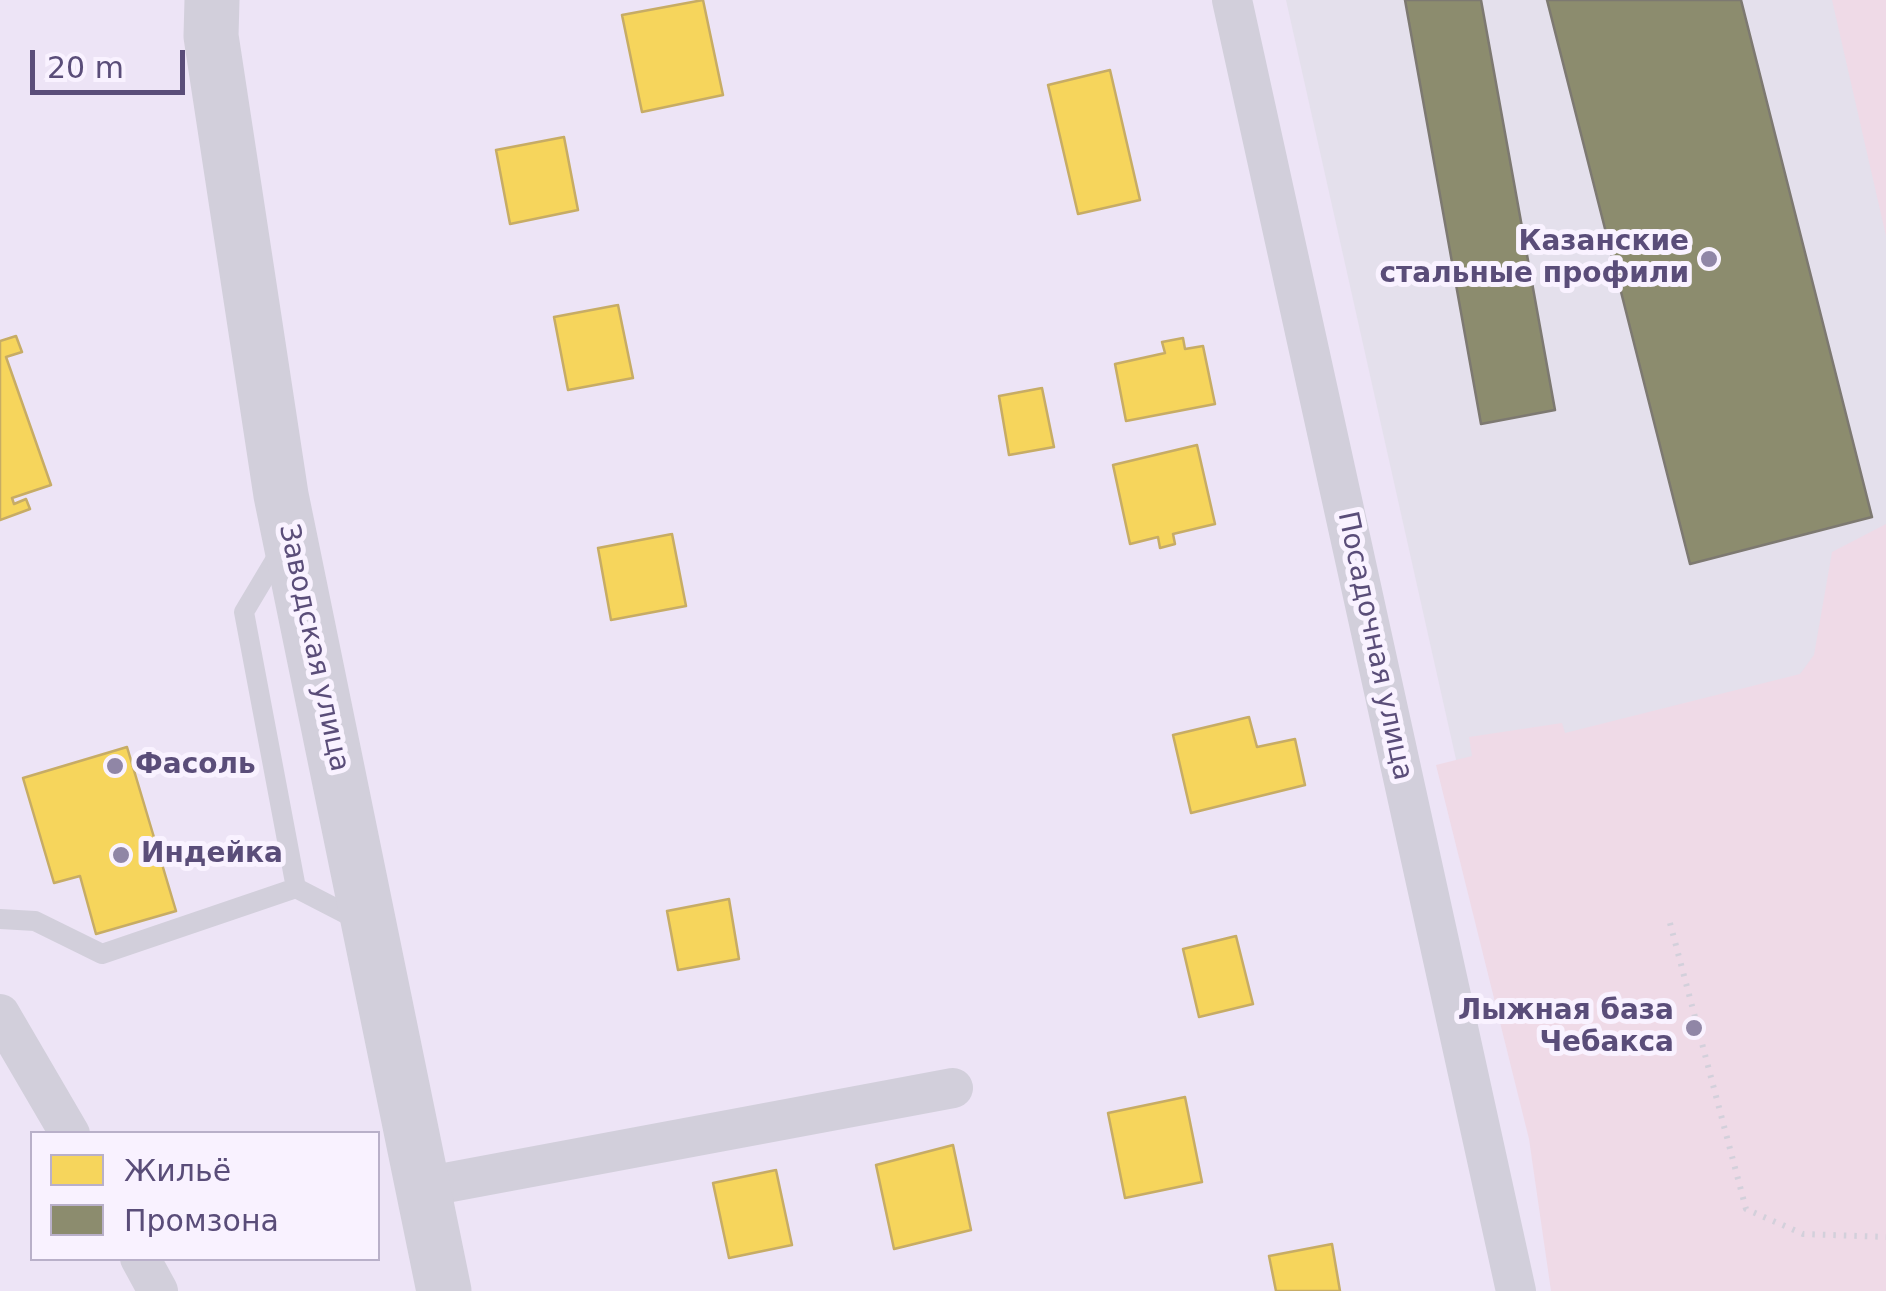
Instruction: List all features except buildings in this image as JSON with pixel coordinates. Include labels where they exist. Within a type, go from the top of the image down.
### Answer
[{"type":"street","name":"Заводская улица","points":[[212,0],[211,36],[290,535],[444,1291]]},
{"type":"street","name":"Посадочная улица","points":[[1232,0],[1516,1291]]},
{"type":"street","points":[[0,1014],[68,1131]]},
{"type":"street","points":[[424,1187],[953,1088]]},
{"type":"street","points":[[142,1261],[158,1291]]},
{"type":"lane","points":[[290,535],[244,612],[296,888]]},
{"type":"lane","points":[[0,919],[36,921],[102,954],[296,888],[372,927]]},
{"type":"path","points":[[1670,923],[1746,1209],[1803,1234],[1886,1237]]},
{"type":"shaded area","points":[[0,0],[1886,0],[1886,1291],[0,1291]]},
{"type":"shaded area","name":"Казанские стальные профили","points":[[1286,0],[1886,0],[1886,714],[1468,813]]},
{"type":"shaded area","points":[[1832,0],[1886,0],[1886,236]]},
{"type":"shaded area","name":"Лыжная база Чебакса","points":[[1886,524],[1886,1291],[1551,1291],[1529,1139],[1436,765],[1472,756],[1469,737],[1562,723],[1565,733],[1800,674],[1814,655],[1832,552]]},
{"type":"place","name":"Казанские стальные профили","points":[[1709,259]]},
{"type":"place","name":"Фасоль","points":[[115,766]]},
{"type":"place","name":"Индейка","points":[[121,855]]},
{"type":"place","name":"Лыжная база Чебакса","points":[[1694,1028]]}]
